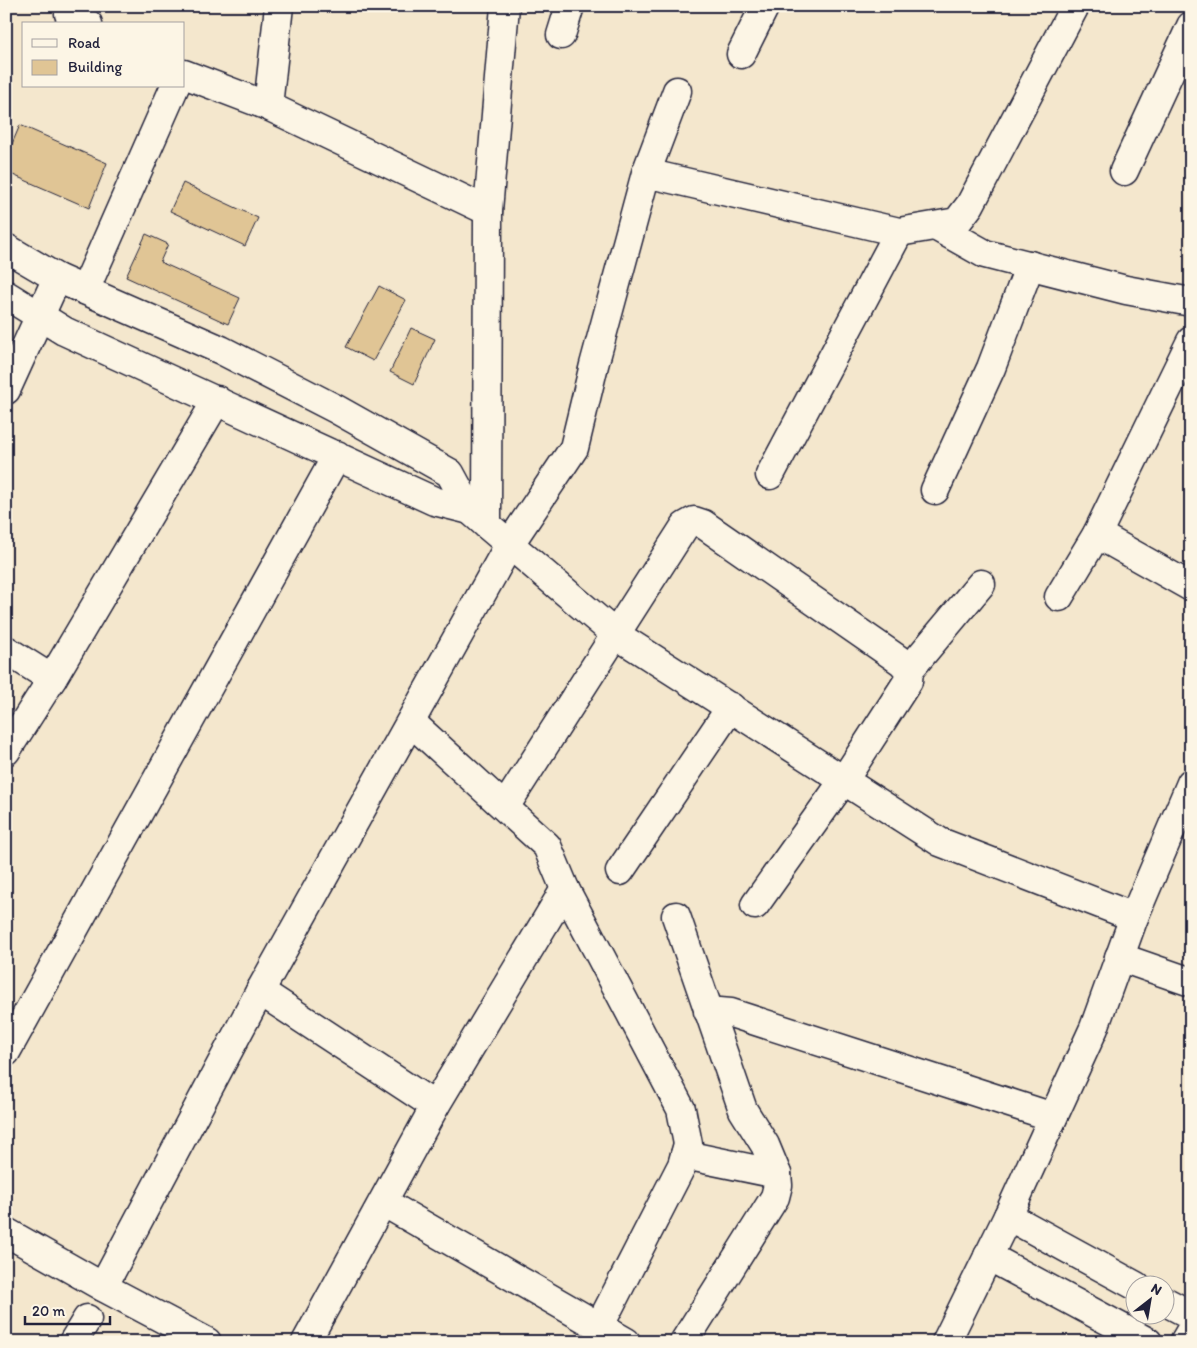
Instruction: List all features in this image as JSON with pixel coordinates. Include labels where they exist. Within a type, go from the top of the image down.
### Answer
[{"type":"street","points":[[268,106],[279,6]]},
{"type":"street","points":[[478,517],[488,211],[505,6]]},
{"type":"street","points":[[561,35],[570,6]]},
{"type":"street","points":[[742,54],[765,6]]},
{"type":"street","points":[[646,173],[899,232],[937,227],[957,222],[970,205],[1075,6]]},
{"type":"street","points":[[1124,171],[1191,26]]},
{"type":"street","points":[[185,74],[268,106],[488,211]]},
{"type":"street","points":[[85,290],[174,88]]},
{"type":"street","points":[[103,1287],[260,991],[510,545],[574,448],[594,365],[646,173],[677,91]]},
{"type":"street","points":[[937,227],[985,254],[1126,290],[1191,302]]},
{"type":"street","points":[[770,475],[899,232]]},
{"type":"street","points":[[6,248],[57,278],[221,350],[336,409],[450,473],[478,517],[615,634],[940,842],[1134,917]]},
{"type":"street","points":[[936,490],[991,368],[1030,265]]},
{"type":"street","points":[[6,390],[57,278]]},
{"type":"street","points":[[6,295],[64,331],[434,501],[478,517]]},
{"type":"street","points":[[1059,597],[1097,534],[1191,341]]},
{"type":"street","points":[[6,751],[52,679],[217,400]]},
{"type":"street","points":[[6,1052],[337,455]]},
{"type":"street","points":[[505,808],[685,526],[694,521],[703,524],[902,662],[909,670]]},
{"type":"street","points":[[1097,534],[1191,587]]},
{"type":"street","points":[[754,905],[844,780],[908,681],[909,670],[981,584]]},
{"type":"street","points":[[6,650],[52,679]]},
{"type":"street","points":[[620,871],[731,707]]},
{"type":"street","points":[[411,722],[547,846],[565,889],[681,1109],[688,1144],[682,1166],[600,1325]]},
{"type":"street","points":[[946,1342],[1008,1216],[1094,1028],[1134,917],[1191,783]]},
{"type":"street","points":[[306,1342],[435,1106],[565,889]]},
{"type":"street","points":[[676,916],[743,1110],[765,1145],[777,1174],[778,1185],[776,1197],[684,1342]]},
{"type":"street","points":[[1119,958],[1191,982]]},
{"type":"street","points":[[260,991],[435,1106]]},
{"type":"street","points":[[708,1011],[731,1013],[1053,1116]]},
{"type":"street","points":[[685,1155],[777,1174]]},
{"type":"street","points":[[383,1202],[600,1325],[626,1342]]},
{"type":"street","points":[[1008,1216],[1124,1279]]},
{"type":"street","points":[[6,1232],[103,1287],[207,1342]]},
{"type":"street","points":[[988,1256],[1148,1342]]},
{"type":"street","points":[[1174,1306],[1191,1315]]},
{"type":"street","points":[[1184,1342],[1191,1330]]},
{"type":"building","points":[[20,125],[107,163],[89,208],[6,172],[6,158]]},
{"type":"building","points":[[183,183],[258,218],[245,246],[170,211]]},
{"type":"building","points":[[146,234],[168,244],[160,262],[240,298],[228,324],[126,277]]},
{"type":"building","points":[[379,286],[406,300],[373,361],[346,347]]},
{"type":"building","points":[[411,328],[435,339],[414,384],[390,372]]}]
